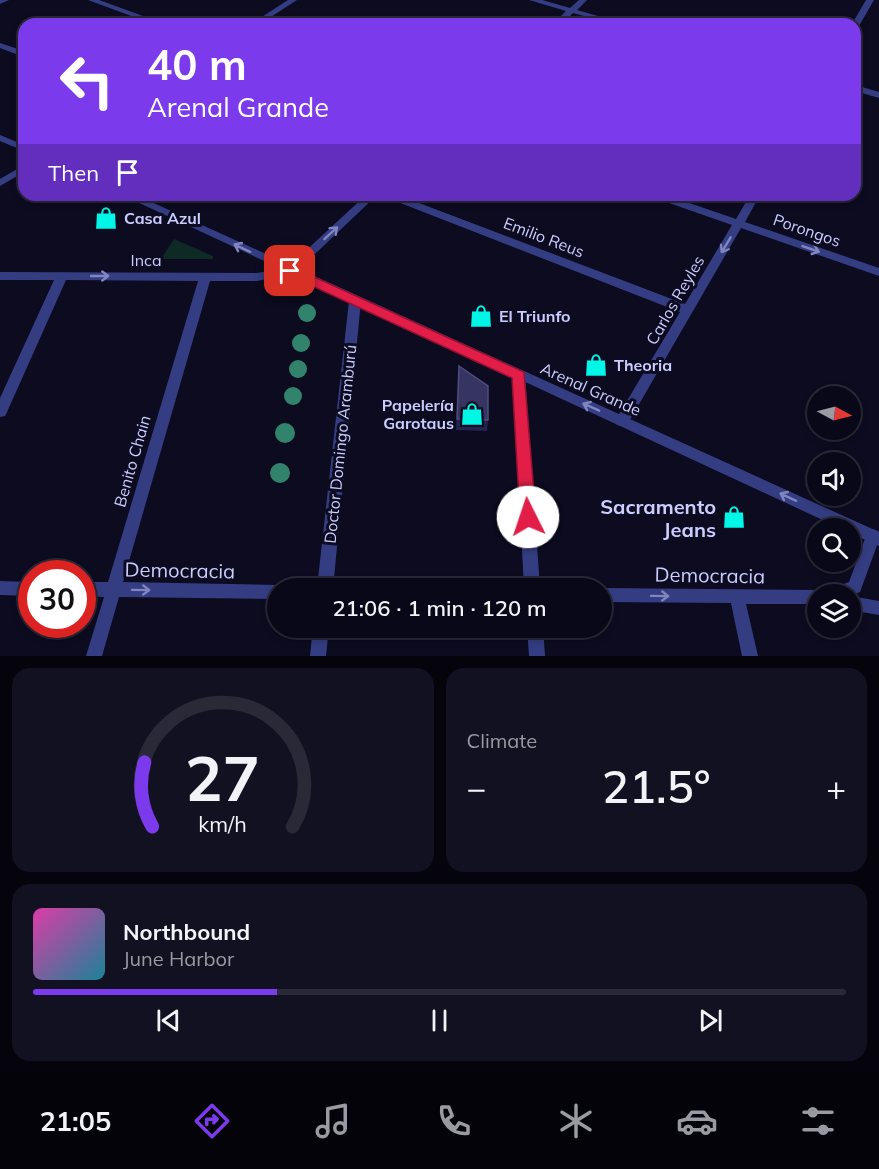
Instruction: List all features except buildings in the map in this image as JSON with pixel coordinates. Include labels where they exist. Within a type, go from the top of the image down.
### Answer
[{"type":"street","points":[[0,2],[5,0]]},
{"type":"street","points":[[92,0],[144,18]]},
{"type":"street","points":[[264,18],[293,0]]},
{"type":"street","points":[[533,0],[601,18]]},
{"type":"street","points":[[563,18],[583,0]]},
{"type":"street","points":[[860,18],[870,0]]},
{"type":"street","points":[[0,45],[18,52]]},
{"type":"street","points":[[861,90],[879,94]]},
{"type":"street","points":[[0,138],[18,146]]},
{"type":"street","points":[[0,183],[18,172]]},
{"type":"street","name":"Arenal Grande","points":[[140,201],[876,537]]},
{"type":"street","points":[[290,271],[366,201]]},
{"type":"street","name":"Emilio Reus","points":[[405,201],[688,310]]},
{"type":"street","name":"Porongos","points":[[673,201],[879,272]]},
{"type":"street","name":"Carlos Reyles","points":[[622,421],[751,201]]},
{"type":"street","name":"Inca","points":[[0,276],[256,277],[290,271]]},
{"type":"street","points":[[0,412],[62,276]]},
{"type":"street","name":"Benito Chain","points":[[94,656],[205,277]]},
{"type":"street","name":"Doctor Domingo Aramburú","points":[[326,578],[355,301]]},
{"type":"street","points":[[519,375],[531,578]]},
{"type":"street","points":[[856,584],[876,537]]},
{"type":"street","name":"Democracia","points":[[96,589],[267,592]]},
{"type":"street","points":[[2,592],[18,590]]},
{"type":"street","name":"Democracia","points":[[612,595],[807,597]]},
{"type":"street","points":[[737,597],[750,656]]},
{"type":"street","points":[[861,605],[879,608]]},
{"type":"street","points":[[318,656],[320,638]]},
{"type":"street","points":[[536,638],[537,656]]},
{"type":"green space","points":[[174,239],[213,256],[213,259],[161,259]]},
{"type":"place","name":"Casa Azul","points":[[106,218]]},
{"type":"place","name":"El Triunfo","points":[[481,316]]},
{"type":"place","name":"Theoria","points":[[596,365]]},
{"type":"place","name":"Papelería Garotaus","points":[[472,414]]},
{"type":"place","name":"Sacramento Jeans","points":[[734,517]]},
{"type":"route","points":[[290,271],[519,375],[528,517]]}]
